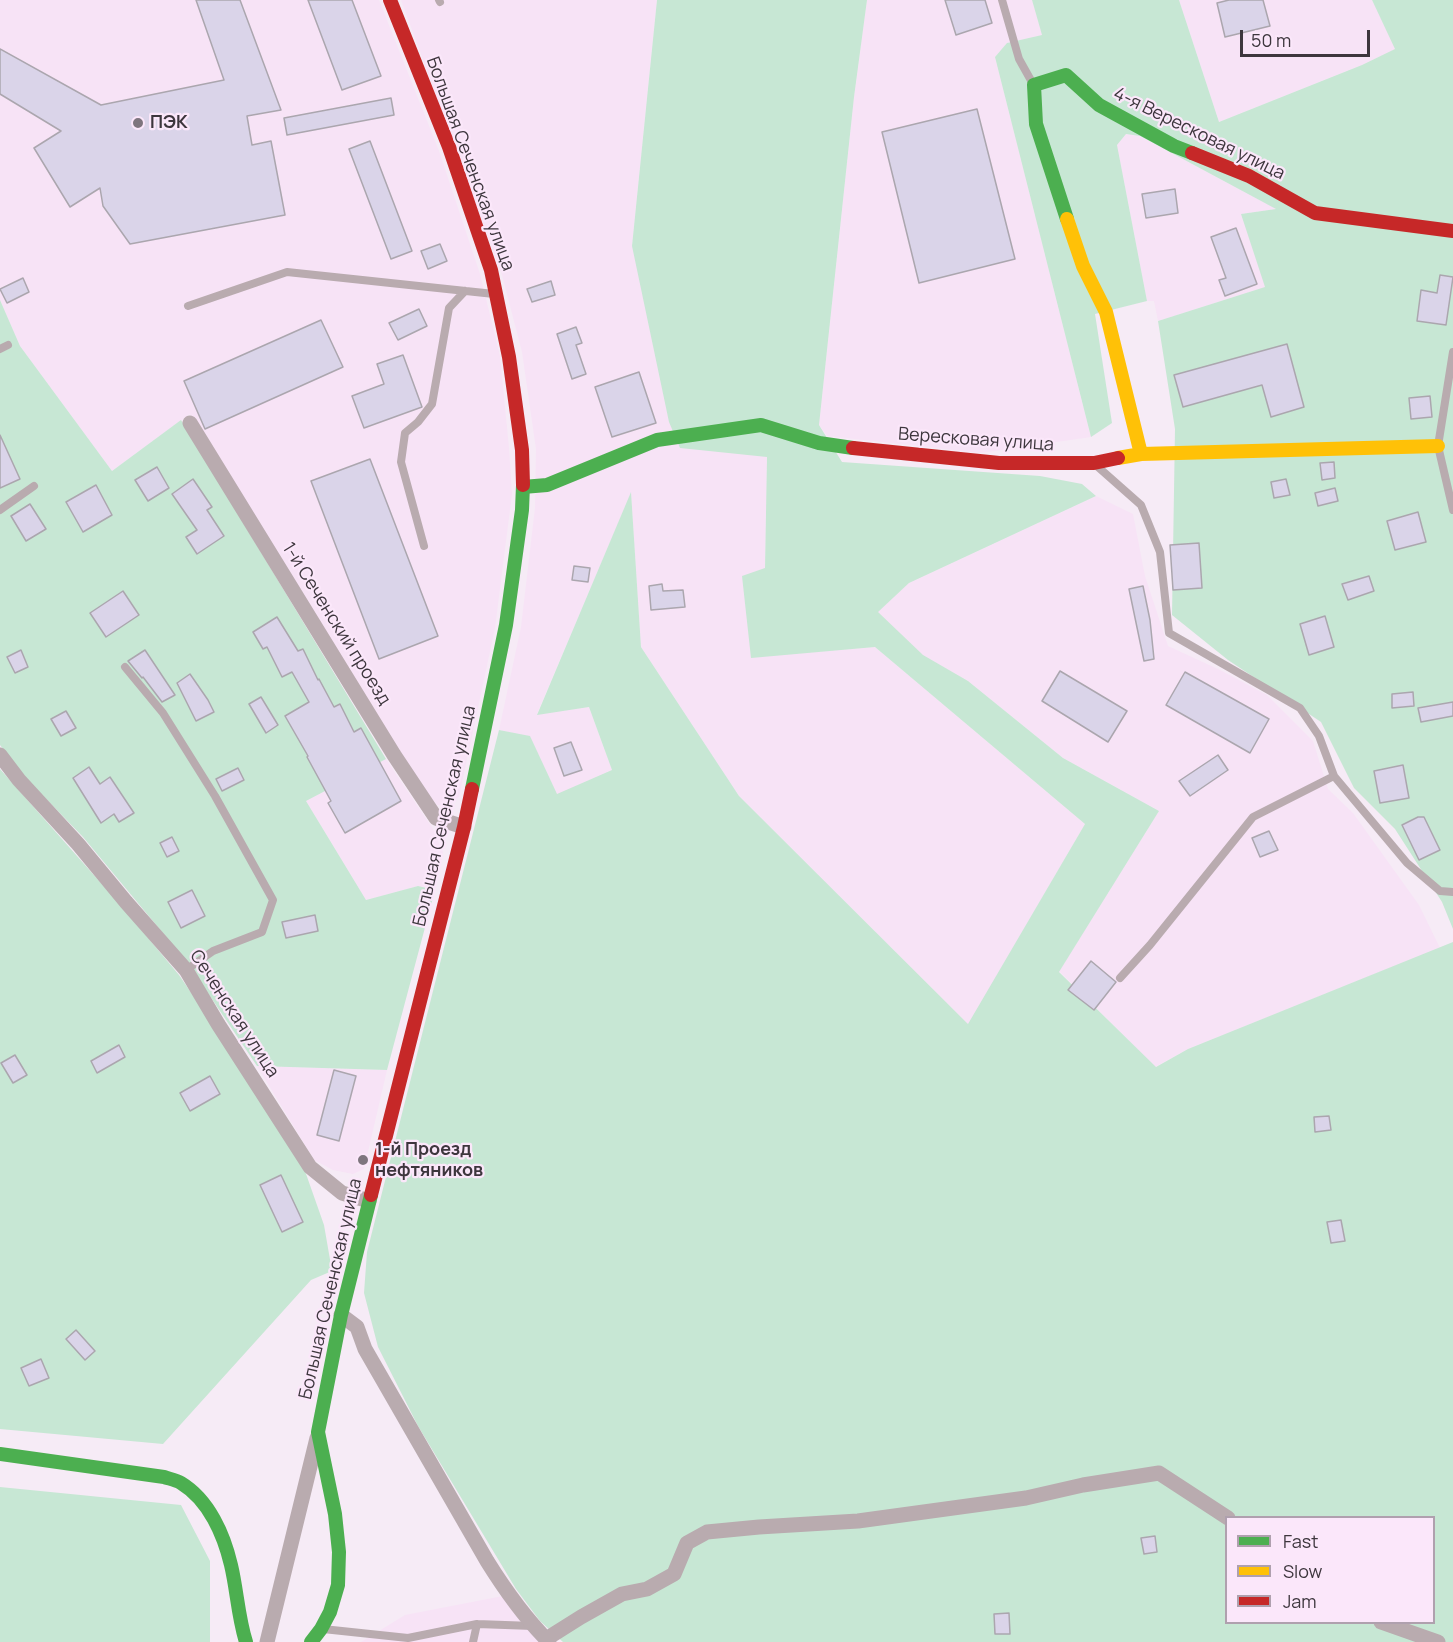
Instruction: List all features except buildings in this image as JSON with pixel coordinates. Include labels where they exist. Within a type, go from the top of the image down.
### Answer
[{"type":"street","name":"Большая Сеченская улица","points":[[311,1642],[330,1612],[338,1585],[339,1552],[335,1514],[318,1432],[340,1315],[464,827],[506,625],[522,510],[522,450],[510,357],[491,270],[449,147],[390,0]]},
{"type":"street","name":"4-я Вересковая улица","points":[[1034,85],[1066,75],[1099,105],[1174,146],[1249,176],[1315,213],[1453,231]]},
{"type":"street","points":[[1034,85],[1036,124],[1083,266],[1106,312],[1141,454]]},
{"type":"street","name":"1-й Сеченский проезд","points":[[190,423],[394,755],[436,818],[464,827]]},
{"type":"street","name":"Вересковая улица","points":[[523,487],[547,485],[657,440],[761,425],[819,444],[999,463],[1094,463],[1141,454],[1438,446]]},
{"type":"street","name":"Сеченская улица","points":[[0,755],[19,780],[78,844],[186,970],[310,1167],[342,1193],[369,1201]]},
{"type":"street","points":[[340,1315],[357,1327],[365,1349],[508,1595],[547,1640],[581,1617],[622,1594],[647,1589],[674,1574],[687,1543],[706,1532],[858,1521],[1026,1498],[1083,1485],[1159,1473],[1225,1516]]},
{"type":"street","points":[[267,1642],[318,1432]]},
{"type":"street","points":[[0,1454],[164,1477],[180,1482],[195,1494],[209,1513],[221,1536],[230,1563],[246,1642]]},
{"type":"street","points":[[1384,1624],[1438,1642]]},
{"type":"lane","points":[[1002,0],[1019,59],[1034,85]]},
{"type":"lane","points":[[188,306],[287,272],[496,294]]},
{"type":"lane","points":[[424,546],[400,462],[405,433],[418,422],[432,404],[449,308],[465,291]]},
{"type":"lane","points":[[1453,352],[1438,446],[1453,510]]},
{"type":"lane","points":[[1094,463],[1141,505],[1160,552],[1168,633],[1300,708],[1319,736],[1334,777],[1407,863],[1440,891],[1453,892]]},
{"type":"lane","points":[[0,510],[34,486]]},
{"type":"lane","points":[[125,667],[163,713],[215,796],[273,900],[262,932],[213,951],[186,970]]},
{"type":"lane","points":[[1120,978],[1150,945],[1253,817],[1334,777]]},
{"type":"lane","points":[[473,1642],[477,1624]]},
{"type":"lane","points":[[321,1629],[408,1638],[477,1624],[533,1626]]},
{"type":"shaded area","points":[[0,0],[379,0],[439,151],[480,274],[500,356],[509,448],[512,494],[495,628],[459,797],[448,806],[437,805],[398,754],[190,414],[112,471],[20,346],[0,300]]},
{"type":"shaded area","points":[[401,0],[657,0],[632,246],[767,457],[765,568],[751,657],[875,647],[1085,824],[969,1025],[739,796],[641,647],[631,493],[537,714],[589,707],[612,770],[557,795],[530,737],[499,730],[521,627],[535,508],[536,449],[522,352],[502,275]]},
{"type":"shaded area","points":[[867,0],[1032,0],[1042,35],[1008,43],[995,57],[1091,437],[981,453],[827,436],[819,425],[854,97]]},
{"type":"shaded area","points":[[1179,0],[1372,0],[1396,49],[1362,65],[1219,122]]},
{"type":"shaded area","points":[[1126,134],[1139,136],[1277,209],[1242,214],[1266,287],[1158,321],[1154,301],[1147,301],[1117,145]]},
{"type":"shaded area","points":[[1096,496],[1133,514],[1145,576],[1168,646],[1267,695],[1313,741],[1328,789],[1353,813],[1419,905],[1440,948],[1188,1049],[1155,1067],[1059,971],[1159,811],[1063,758],[968,681],[923,656],[877,612],[909,583]]},
{"type":"shaded area","points":[[386,759],[433,829],[443,852],[435,890],[418,886],[366,900],[306,801]]},
{"type":"shaded area","points":[[257,1066],[387,1070],[364,1169],[353,1174],[333,1170],[314,1160]]},
{"type":"shaded area","points":[[508,1595],[549,1642],[361,1642],[405,1615]]},
{"type":"green space","points":[[657,0],[867,0],[854,97],[819,425],[842,462],[1040,476],[1082,484],[1096,496],[909,583],[878,612],[923,655],[968,681],[1063,758],[1159,811],[1059,972],[1156,1067],[1188,1049],[1453,942],[1453,1642],[563,1642],[540,1621],[516,1589],[418,1426],[378,1347],[364,1293],[367,1252],[499,730],[530,736],[557,794],[612,770],[589,707],[537,715],[631,492],[641,647],[739,796],[968,1024],[1085,824],[875,647],[751,658],[742,576],[765,568],[767,457],[680,448],[669,422],[632,246]]},
{"type":"green space","points":[[1032,0],[1179,0],[1219,122],[1362,65],[1395,49],[1372,0],[1453,0],[1453,929],[1442,902],[1395,829],[1354,788],[1321,722],[1228,660],[1172,615],[1175,429],[1158,321],[1265,287],[1241,214],[1276,209],[1140,136],[1126,134],[1117,145],[1147,301],[1095,314],[1112,423],[1091,437],[995,57],[1007,43],[1042,35]]},
{"type":"green space","points":[[0,300],[20,346],[112,471],[181,420],[386,759],[306,801],[366,900],[418,886],[435,890],[387,1070],[257,1066],[187,962],[83,837],[23,775],[0,745]]},
{"type":"green space","points":[[0,769],[179,975],[214,1026],[305,1171],[324,1225],[332,1271],[311,1280],[163,1444],[0,1429]]},
{"type":"green space","points":[[0,1487],[181,1505],[210,1561],[210,1642],[0,1642]]},
{"type":"traffic: fast","points":[[1067,219],[1036,124],[1034,85],[1066,75],[1099,105],[1174,146],[1192,153]]},
{"type":"traffic: fast","points":[[523,487],[547,485],[657,440],[761,425],[819,443],[853,448]]},
{"type":"traffic: fast","points":[[472,789],[506,625],[522,510],[523,485]]},
{"type":"traffic: fast","points":[[311,1642],[330,1612],[338,1585],[339,1552],[335,1514],[318,1432],[341,1315],[371,1195]]},
{"type":"traffic: fast","points":[[0,1454],[164,1477],[179,1482],[191,1490],[214,1519],[224,1542],[231,1565],[246,1642]]},
{"type":"traffic: slow","points":[[1067,219],[1083,266],[1106,312],[1141,454]]},
{"type":"traffic: slow","points":[[1118,458],[1141,454],[1438,446]]},
{"type":"traffic: jam","points":[[390,0],[449,147],[491,270],[509,357],[522,450],[523,485]]},
{"type":"traffic: jam","points":[[1192,153],[1249,176],[1315,213],[1453,231]]},
{"type":"traffic: jam","points":[[853,448],[999,463],[1094,463],[1118,458]]},
{"type":"traffic: jam","points":[[371,1195],[472,789]]},
{"type":"place","name":"ПЭК","points":[[138,123]]},
{"type":"place","name":"1-й Проезд нефтяников","points":[[363,1160]]}]
